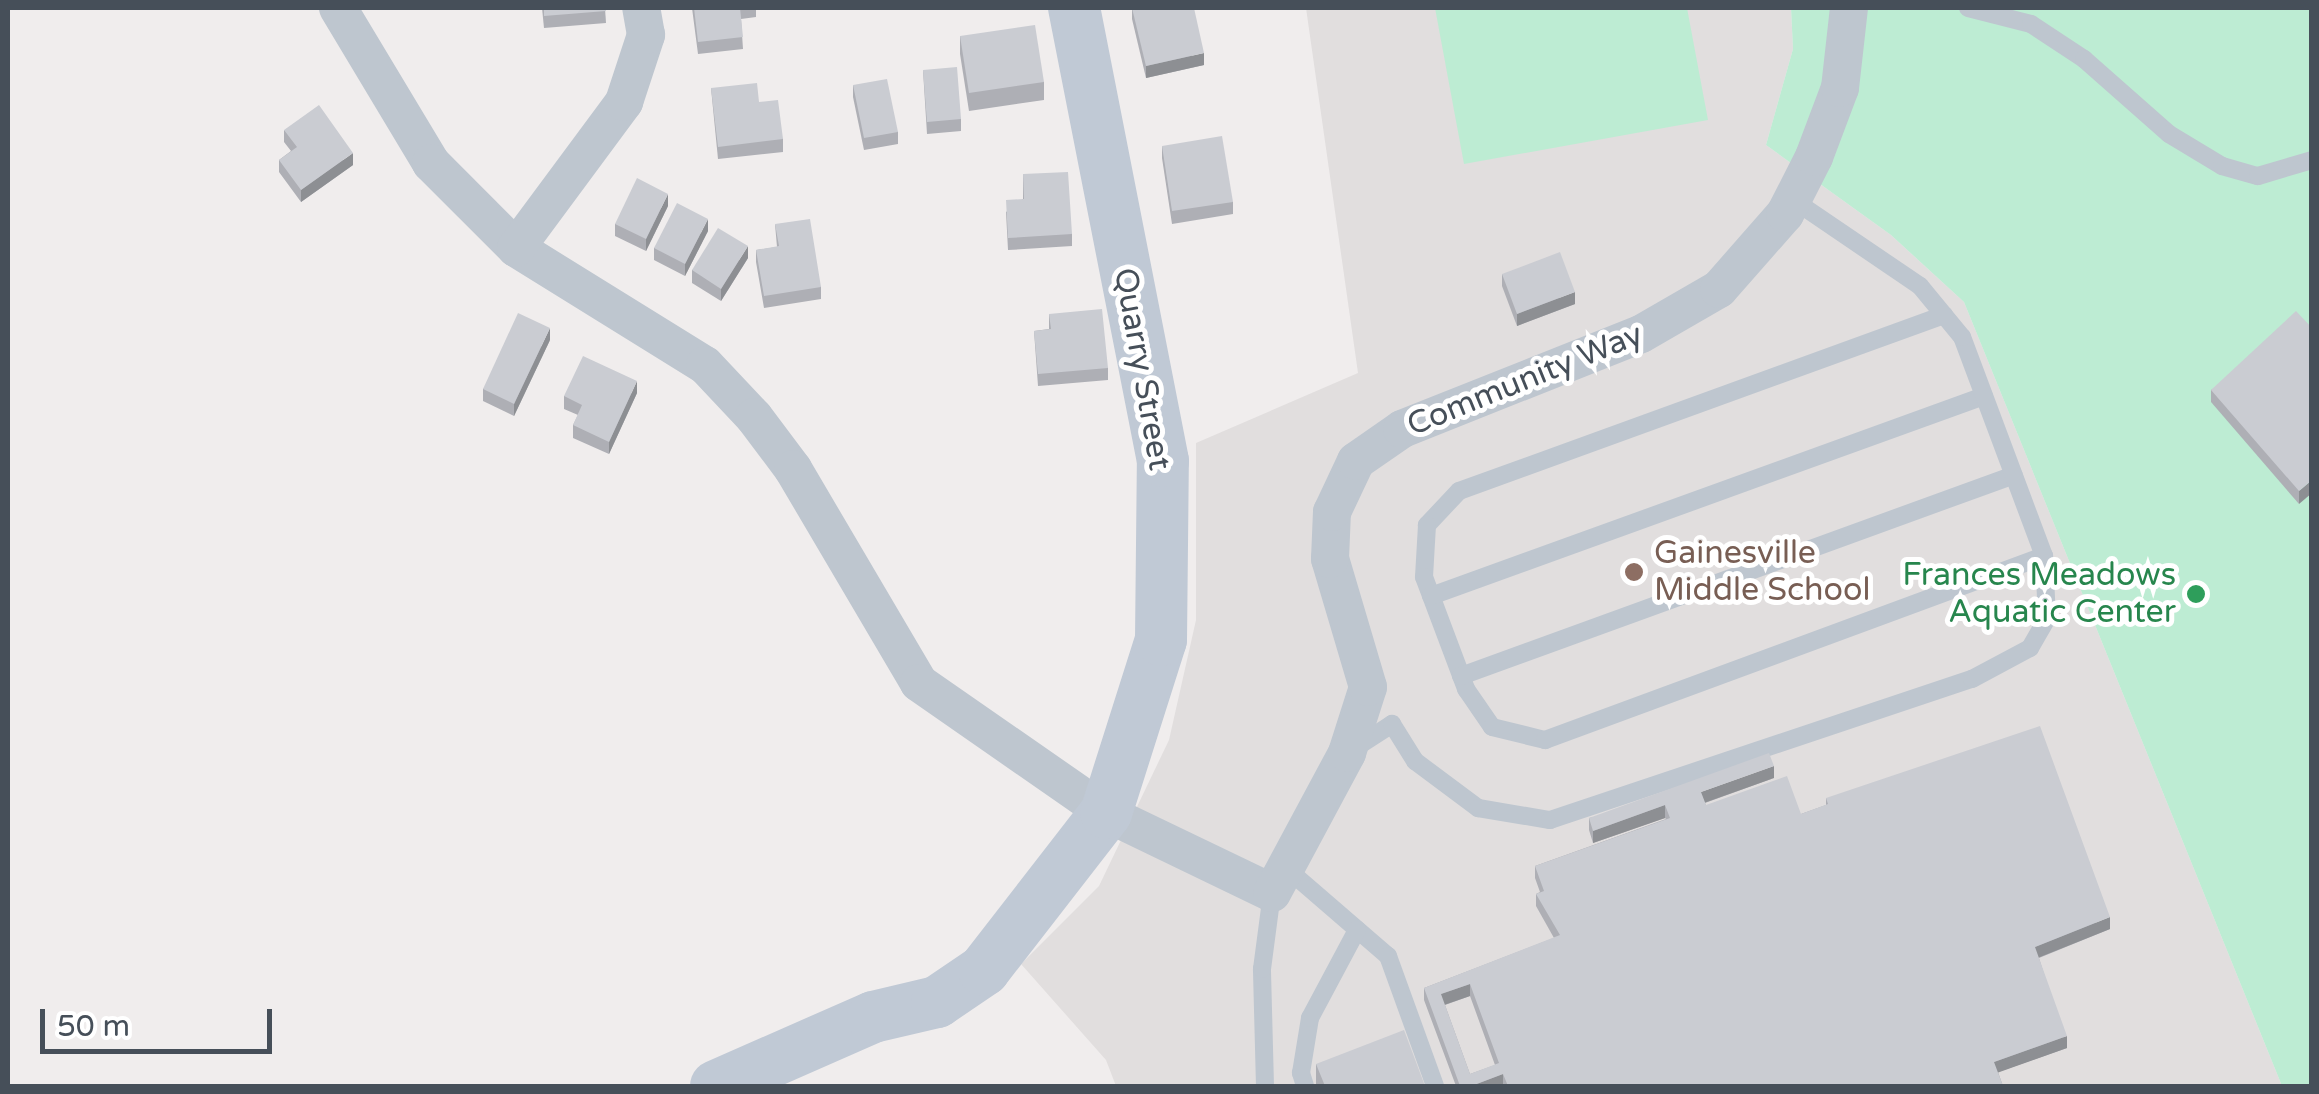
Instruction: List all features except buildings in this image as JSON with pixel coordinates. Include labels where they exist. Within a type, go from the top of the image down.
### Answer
[{"type":"street","points":[[338,8],[431,163],[516,248],[705,365],[794,469],[919,683],[1106,813],[1279,880]]},
{"type":"street","points":[[516,248],[624,102],[646,35],[641,8]]},
{"type":"street","name":"Quarry Street","points":[[733,1076],[873,1017],[937,1002],[984,970],[1106,813],[1161,640],[1163,461],[1074,8]]},
{"type":"street","name":"Community Way","points":[[1279,880],[1347,754],[1368,686],[1330,559],[1332,512],[1356,461],[1402,429],[1642,334],[1719,289],[1792,200],[1840,88],[1855,9]]},
{"type":"lane","points":[[1968,8],[2031,24],[2084,59],[2169,134],[2222,166],[2258,176],[2312,160]]},
{"type":"lane","points":[[1347,754],[1392,724],[1415,761],[1478,808],[1550,820],[1986,672],[2030,648],[2047,618],[2044,556],[1962,337],[1920,286],[1792,200]]},
{"type":"lane","points":[[1944,315],[1460,491],[1427,524],[1424,577],[1461,676],[1492,727],[1546,740],[2044,556]]},
{"type":"lane","points":[[1431,596],[1984,396]]},
{"type":"lane","points":[[1461,676],[2014,475]]},
{"type":"lane","points":[[1265,1086],[1262,969],[1279,880],[1357,930],[1388,956],[1434,1086]]},
{"type":"lane","points":[[1306,1086],[1301,1073],[1310,1018],[1357,930]]},
{"type":"shaded area","name":"Gainesville Middle School","points":[[1306,8],[1791,8],[1793,49],[1766,145],[1891,235],[1964,302],[2282,1086],[1116,1086],[1106,1060],[1021,964],[1099,886],[1169,740],[1196,620],[1196,443],[1358,373]]},
{"type":"green space","points":[[1435,8],[1687,8],[1708,120],[1464,164]]},
{"type":"green space","name":"Frances Meadows Aquatic Center","points":[[1791,8],[2311,8],[2311,1086],[2282,1086],[1964,302],[1891,235],[1766,145],[1793,49]]},
{"type":"place","name":"Gainesville Middle School","points":[[1634,572]]},
{"type":"place","name":"Frances Meadows Aquatic Center","points":[[2196,594]]}]
